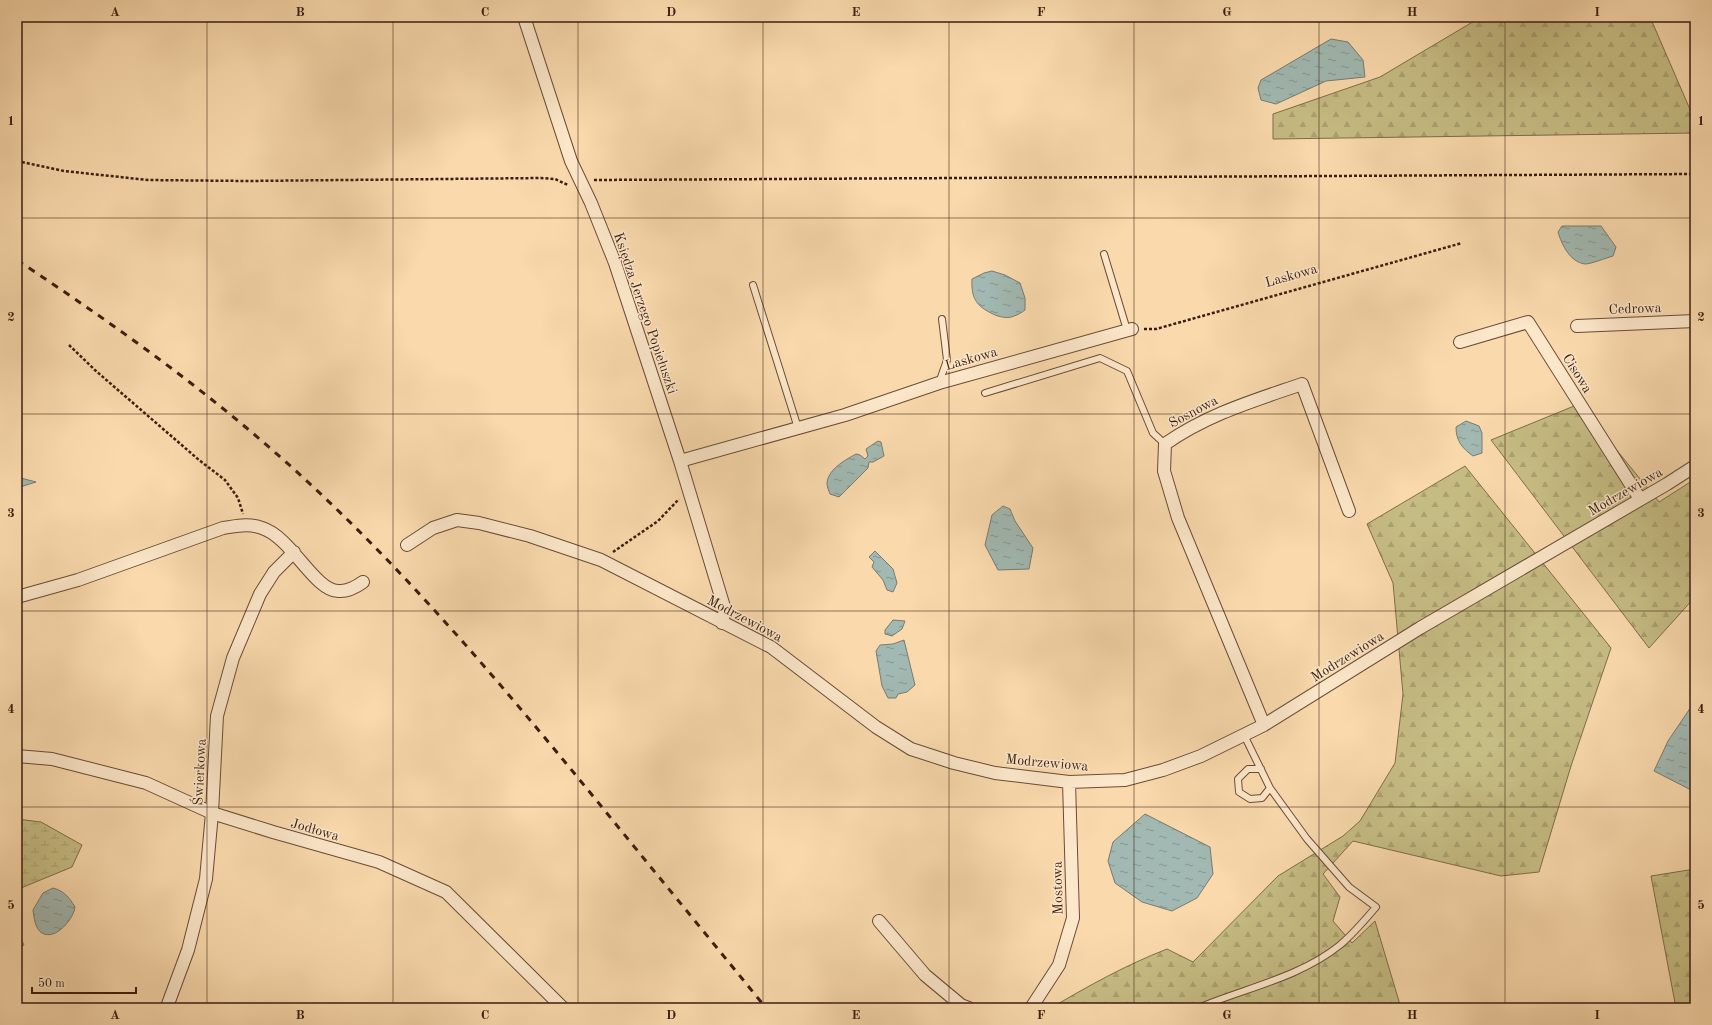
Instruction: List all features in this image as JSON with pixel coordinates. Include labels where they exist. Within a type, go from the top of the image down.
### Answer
[{"type":"street","name":"Księdza Jerzego Popiełuszki","points":[[524,17],[572,161],[582,180],[615,263],[680,461],[725,610],[722,623]]},
{"type":"street","name":"Cedrowa","points":[[1577,326],[1695,321]]},
{"type":"street","name":"Cisowa","points":[[1460,342],[1528,322],[1640,499]]},
{"type":"street","name":"Laskowa","points":[[680,461],[845,415],[939,383],[1130,329]]},
{"type":"street","name":"Sosnowa","points":[[1264,725],[1178,518],[1164,470],[1165,444],[1183,431],[1222,412],[1302,384],[1348,511]]},
{"type":"street","name":"Modrzewiowa","points":[[408,545],[434,528],[457,520],[479,523],[530,536],[601,560],[771,647],[876,727],[911,749],[954,763],[996,773],[1069,782],[1125,780],[1156,772],[1201,756],[1264,725],[1420,628],[1695,466]]},
{"type":"street","points":[[17,597],[78,580],[223,528],[246,524],[263,528],[280,537],[325,587],[338,592],[352,589],[363,582]]},
{"type":"street","name":"Świerkowa","points":[[169,1008],[168,1004],[188,950],[206,879],[212,813],[217,716],[233,658],[260,594],[274,572],[294,552]]},
{"type":"street","name":"Jodłowa","points":[[17,756],[52,759],[146,783],[212,813],[379,862],[446,892],[563,1008]]},
{"type":"street","name":"Mostowa","points":[[1031,1008],[1059,965],[1073,918],[1069,782]]},
{"type":"street","points":[[878,921],[925,975],[961,1005],[969,1008]]},
{"type":"lane","points":[[1104,254],[1130,329]]},
{"type":"lane","points":[[753,285],[798,428]]},
{"type":"lane","name":"Laskowa","points":[[939,383],[947,360],[942,319]]},
{"type":"lane","points":[[985,393],[1100,358],[1127,371],[1153,433],[1165,444]]},
{"type":"lane","points":[[1198,1008],[1219,999],[1274,981],[1315,962],[1341,945],[1376,908],[1349,888],[1307,839],[1270,788],[1244,735]]},
{"type":"lane","points":[[1261,769],[1248,769],[1238,779],[1239,792],[1250,799],[1262,798],[1270,788]]},
{"type":"path","points":[[17,161],[64,171],[148,180],[247,181],[541,178],[555,179],[570,185],[577,184],[582,180],[1695,174]]},
{"type":"path","name":"Laskowa","points":[[1130,329],[1156,329],[1462,242]]},
{"type":"path","points":[[69,345],[199,460],[225,480],[238,498],[246,524]]},
{"type":"path","points":[[601,560],[658,521],[688,489]]},
{"type":"green space","points":[[1481,17],[1650,17],[1695,121],[1695,133],[1273,139],[1273,114],[1380,77]]},
{"type":"green space","points":[[1579,404],[1659,502],[1695,479],[1695,597],[1649,648],[1491,440]]},
{"type":"green space","points":[[1465,466],[1611,648],[1571,766],[1539,872],[1501,876],[1353,841],[1323,874],[1340,897],[1333,921],[1352,943],[1375,921],[1401,1008],[1051,1008],[1108,976],[1167,949],[1193,962],[1278,876],[1343,836],[1360,821],[1395,763],[1403,694],[1393,583],[1367,524]]},
{"type":"green space","points":[[17,819],[41,822],[82,845],[72,867],[21,888],[17,888]]},
{"type":"green space","points":[[1695,869],[1695,1008],[1676,1008],[1651,876]]},
{"type":"water","points":[[1331,39],[1348,42],[1363,60],[1365,77],[1326,81],[1276,104],[1261,100],[1258,88],[1261,80]]},
{"type":"water","points":[[1562,226],[1601,226],[1616,247],[1613,256],[1588,264],[1580,263],[1567,252],[1564,247],[1558,232]]},
{"type":"water","points":[[992,271],[1005,275],[1020,283],[1025,298],[1025,310],[1012,317],[998,316],[982,308],[976,301],[972,291],[972,279]]},
{"type":"water","points":[[1466,421],[1479,426],[1482,433],[1482,453],[1473,456],[1458,440],[1456,427]]},
{"type":"water","points":[[878,441],[881,442],[884,456],[873,462],[869,462],[868,468],[839,497],[830,494],[827,484],[833,470],[842,462],[856,454],[865,459],[868,456],[866,449]]},
{"type":"water","points":[[17,477],[36,482],[17,488]]},
{"type":"water","points":[[1003,506],[1010,509],[1015,521],[1033,548],[1029,569],[998,570],[985,545],[992,515]]},
{"type":"water","points":[[875,551],[893,569],[897,583],[893,592],[887,590],[883,580],[872,567],[874,562],[869,557]]},
{"type":"water","points":[[893,620],[905,621],[902,629],[892,636],[885,634],[885,630]]},
{"type":"water","points":[[904,640],[915,685],[907,692],[898,694],[896,698],[888,698],[882,686],[876,651],[880,645],[893,644]]},
{"type":"water","points":[[1695,701],[1695,792],[1654,771],[1668,741]]},
{"type":"water","points":[[1145,814],[1210,847],[1213,874],[1197,898],[1172,911],[1142,902],[1115,883],[1108,861],[1113,842]]},
{"type":"water","points":[[53,888],[66,895],[75,907],[74,912],[68,922],[63,927],[53,934],[47,935],[38,929],[35,923],[33,910],[43,893]]},
{"type":"water","points":[[17,931],[24,945],[17,949]]},
{"type":"railway","points":[[17,260],[138,343],[215,402],[290,465],[362,534],[432,608],[499,684],[565,762],[766,1008]]}]
